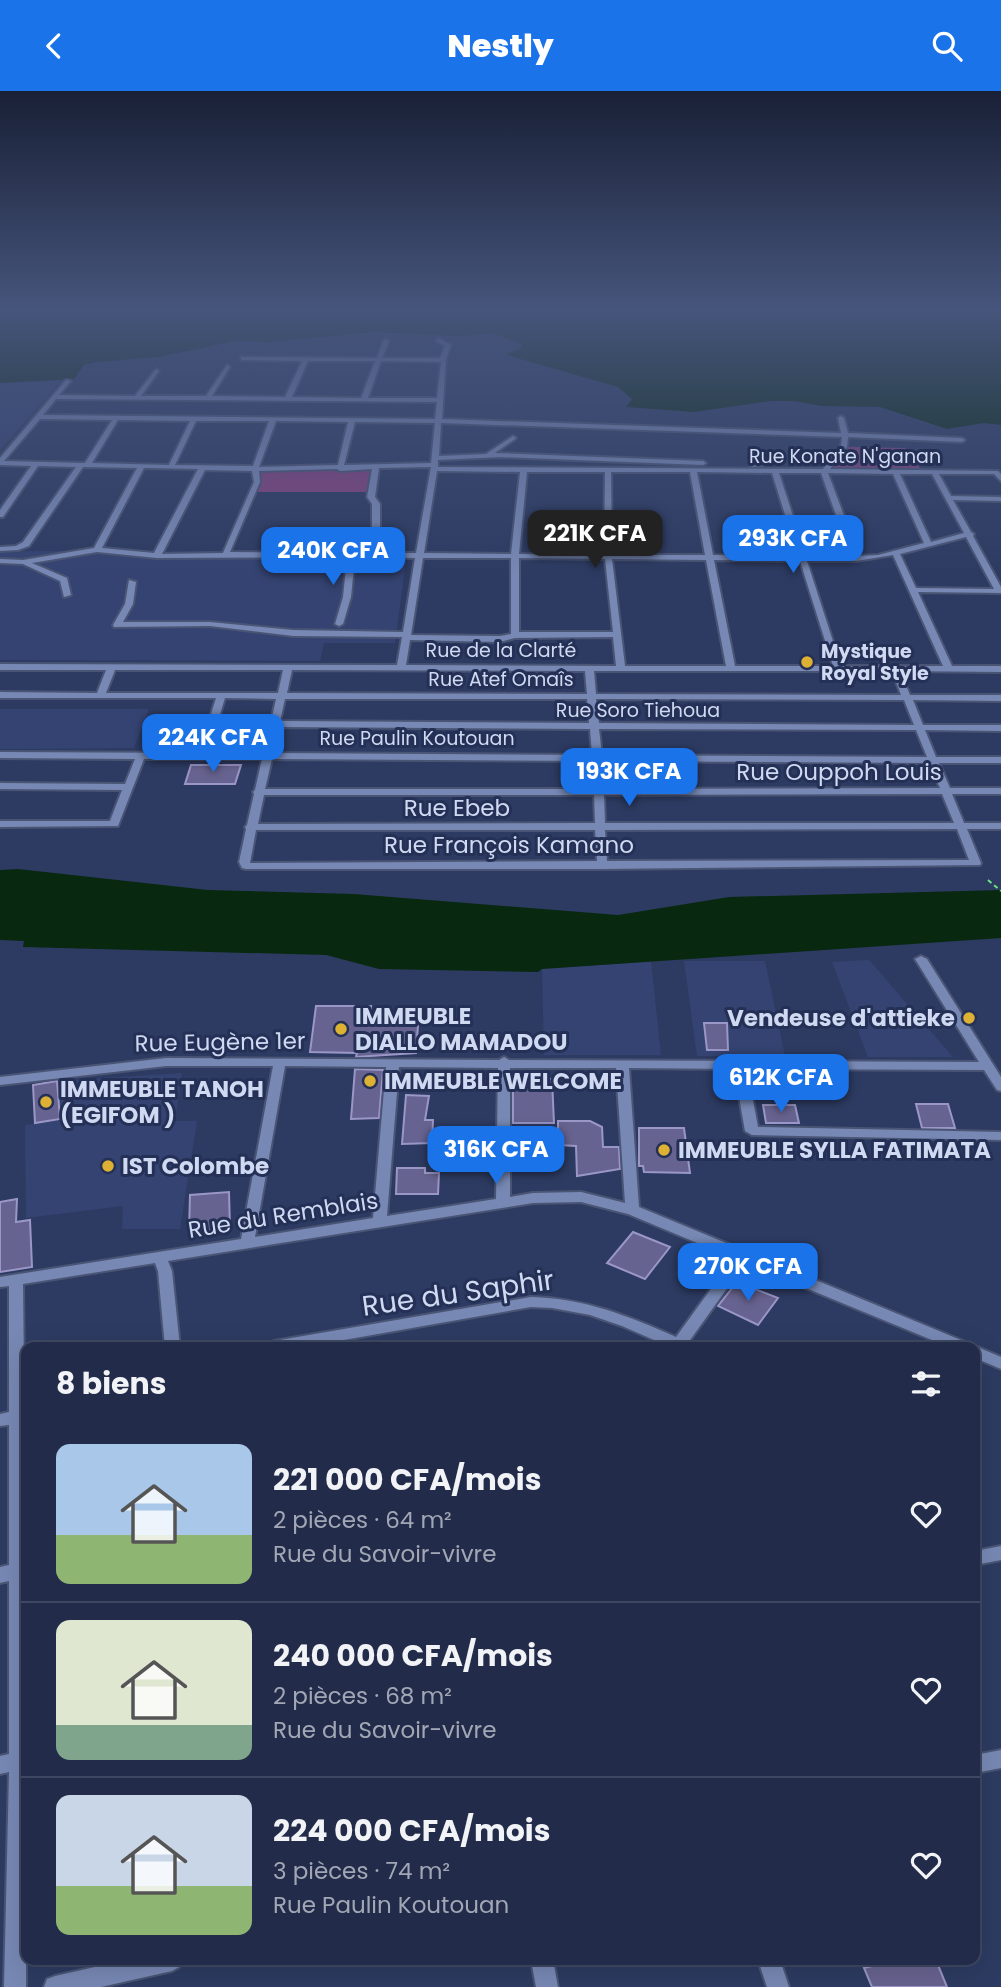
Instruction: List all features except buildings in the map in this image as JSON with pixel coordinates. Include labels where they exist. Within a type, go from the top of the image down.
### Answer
[{"type":"street","points":[[0,463],[53,399]]},
{"type":"street","points":[[172,419],[182,399]]},
{"type":"street","points":[[319,420],[327,399]]},
{"type":"street","points":[[401,399],[441,400],[434,464],[401,668]]},
{"type":"street","points":[[39,417],[439,421],[962,440]]},
{"type":"street","points":[[0,549],[18,548],[26,544],[116,418]]},
{"type":"street","points":[[841,418],[845,435],[844,447],[824,472],[856,559]]},
{"type":"street","points":[[171,467],[194,419]]},
{"type":"street","points":[[226,554],[257,482],[255,469],[273,420]]},
{"type":"street","points":[[340,469],[352,421]]},
{"type":"street","points":[[488,455],[513,438]]},
{"type":"street","points":[[0,463],[340,469],[434,464],[488,455],[758,465],[775,461]]},
{"type":"street","points":[[0,515],[36,464]]},
{"type":"street","name":"Rue Konate N'ganan","points":[[434,464],[524,470],[896,473],[998,470],[1001,479]]},
{"type":"street","points":[[97,550],[142,466]]},
{"type":"street","points":[[157,555],[202,468]]},
{"type":"street","points":[[376,468],[370,497],[376,504],[376,538]]},
{"type":"street","points":[[515,635],[515,556],[524,470]]},
{"type":"street","points":[[608,470],[608,556],[621,668]]},
{"type":"street","points":[[694,471],[731,669]]},
{"type":"street","points":[[775,472],[838,669]]},
{"type":"street","points":[[896,473],[928,544]]},
{"type":"street","points":[[914,590],[1000,591],[935,473]]},
{"type":"street","points":[[950,498],[1001,499]]},
{"type":"street","points":[[0,561],[23,562],[97,550],[157,555],[856,559],[896,553],[970,534]]},
{"type":"street","points":[[896,553],[949,669]]},
{"type":"street","points":[[339,624],[347,597],[351,555]]},
{"type":"street","points":[[23,562],[67,582],[67,595]]},
{"type":"street","points":[[132,582],[129,604],[117,625],[211,624],[293,633],[500,639],[515,635],[617,634]]},
{"type":"street","name":"Rue de la Clarté","points":[[0,667],[1001,669]]},
{"type":"street","points":[[100,695],[112,667]]},
{"type":"street","name":"Rue François Kamano","points":[[288,667],[244,862],[254,867],[976,863],[960,826]]},
{"type":"street","points":[[589,668],[597,756],[602,866]]},
{"type":"street","points":[[895,669],[960,826]]},
{"type":"street","name":"Rue Atef Omaîs","points":[[0,695],[1001,698]]},
{"type":"street","points":[[203,755],[221,696]]},
{"type":"street","name":"Rue Soro Tiehoua","points":[[274,724],[594,728],[1001,728]]},
{"type":"street","name":"Rue Paulin Koutouan","points":[[0,755],[1001,760]]},
{"type":"street","points":[[0,824],[114,824],[141,755]]},
{"type":"street","points":[[0,786],[128,787]]},
{"type":"street","name":"Rue Ouppoh Louis","points":[[258,792],[1001,791]]},
{"type":"street","name":"Rue Ebeb","points":[[250,827],[1001,826]]},
{"type":"street","points":[[921,960],[1001,1087]]},
{"type":"street","points":[[503,1202],[504,1061]]},
{"type":"street","name":"Rue Eugène 1er","points":[[0,1081],[134,1064],[504,1061],[740,1066],[987,1066]]},
{"type":"street","points":[[247,1243],[280,1062]]},
{"type":"street","points":[[380,1222],[393,1062]]},
{"type":"street","points":[[622,1063],[632,1210]]},
{"type":"street","points":[[740,1066],[752,1131],[1001,1136]]},
{"type":"street","name":"Rue du Remblais","points":[[8,1280],[503,1202],[581,1197],[632,1210],[952,1342]]},
{"type":"street","points":[[682,1342],[733,1269],[733,1253]]},
{"type":"street","points":[[160,1258],[165,1271],[172,1342]]},
{"type":"street","points":[[8,1280],[9,1573],[15,1762],[15,1987]]},
{"type":"street","name":"Rue du Saphir","points":[[303,1342],[531,1303],[556,1302],[578,1304],[667,1342]]},
{"type":"street","points":[[980,1354],[1001,1363]]},
{"type":"street","points":[[980,1557],[1001,1553]]},
{"type":"street","points":[[980,1764],[1001,1759]]},
{"type":"street","points":[[55,1987],[150,1965]]},
{"type":"street","points":[[543,1965],[547,1987]]},
{"type":"street","points":[[771,1965],[778,1987]]},
{"type":"shaded area","points":[[0,399],[45,399],[0,450]]},
{"type":"shaded area","points":[[632,399],[1001,399],[1001,425],[984,423],[947,429],[880,407],[822,406],[794,401],[771,401],[694,412],[626,407]]},
{"type":"shaded area","points":[[849,447],[906,448],[922,471],[829,470]]},
{"type":"shaded area","points":[[256,471],[374,471],[370,492],[249,492]]},
{"type":"shaded area","points":[[0,551],[407,552],[395,643],[324,643],[320,661],[0,660]]},
{"type":"shaded area","points":[[0,709],[149,709],[134,748],[0,749]]},
{"type":"shaded area","points":[[18,869],[208,890],[354,894],[618,915],[729,897],[1001,890],[1001,938],[542,969],[538,972],[379,969],[326,955],[23,947],[24,941],[0,940],[0,870]]},
{"type":"shaded area","points":[[869,960],[953,1057],[868,1057],[832,962]]},
{"type":"shaded area","points":[[651,961],[661,1055],[544,1055],[542,969]]},
{"type":"shaded area","points":[[684,961],[765,961],[785,1056],[697,1056]]},
{"type":"shaded area","name":"IST Colombe","points":[[182,1073],[175,1121],[197,1121],[180,1229],[122,1229],[123,1206],[26,1218],[25,1125],[60,1119],[57,1081]]},
{"type":"ferry route","points":[[988,880],[1001,891]]},
{"type":"place","name":"Mystique Royal Style","points":[[807,662]]},
{"type":"place","name":"Vendeuse d'attieke","points":[[969,1018]]},
{"type":"place","name":"IMMEUBLE DIALLO MAMADOU","points":[[341,1029]]},
{"type":"place","name":"IMMEUBLE WELCOME","points":[[370,1081]]},
{"type":"place","name":"IMMEUBLE TANOH (EGIFOM )","points":[[46,1102]]},
{"type":"place","name":"IMMEUBLE SYLLA FATIMATA","points":[[664,1150]]},
{"type":"place","name":"IST Colombe","points":[[108,1166]]}]
